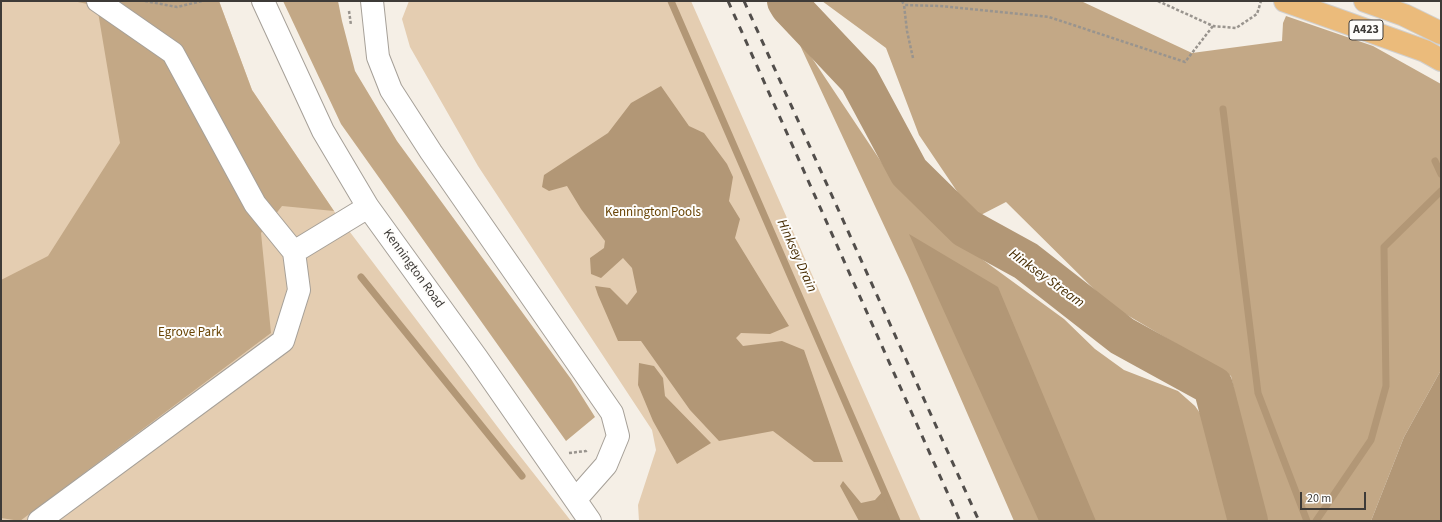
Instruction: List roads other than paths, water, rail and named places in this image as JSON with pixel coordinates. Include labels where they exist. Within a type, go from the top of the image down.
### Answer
[{"type":"highway","name":"A423","points":[[1365,1],[1404,15],[1441,33]]},
{"type":"highway","name":"A423","points":[[1288,2],[1425,51],[1441,60]]},
{"type":"street","points":[[39,521],[283,341],[299,290],[294,252],[255,204],[173,53],[98,1]]},
{"type":"street","name":"Kennington Road","points":[[263,1],[323,131],[368,207],[477,358],[590,521]]},
{"type":"street","points":[[372,1],[378,57],[391,90],[458,191],[612,413],[618,436],[606,465],[576,499]]},
{"type":"street","points":[[294,252],[368,207]]},
{"type":"waterway","name":"Hinksey Drain","points":[[671,1],[897,521]]},
{"type":"waterway","name":"Hinksey Stream","points":[[787,1],[859,79],[909,172],[966,228],[1026,261],[1122,336],[1213,386],[1248,521]]},
{"type":"waterway","points":[[1223,109],[1258,393],[1307,521]]},
{"type":"waterway","points":[[1435,161],[1441,174]]},
{"type":"waterway","points":[[1316,521],[1371,440],[1386,386],[1384,247],[1441,191]]},
{"type":"waterway","points":[[361,277],[522,476]]},
{"type":"railway","points":[[728,1],[960,521]]},
{"type":"railway","points":[[744,1],[979,521]]},
{"type":"park label","name":"Kennington Pools","points":[[653,213]]},
{"type":"park label","name":"Egrove Park","points":[[190,333]]}]
